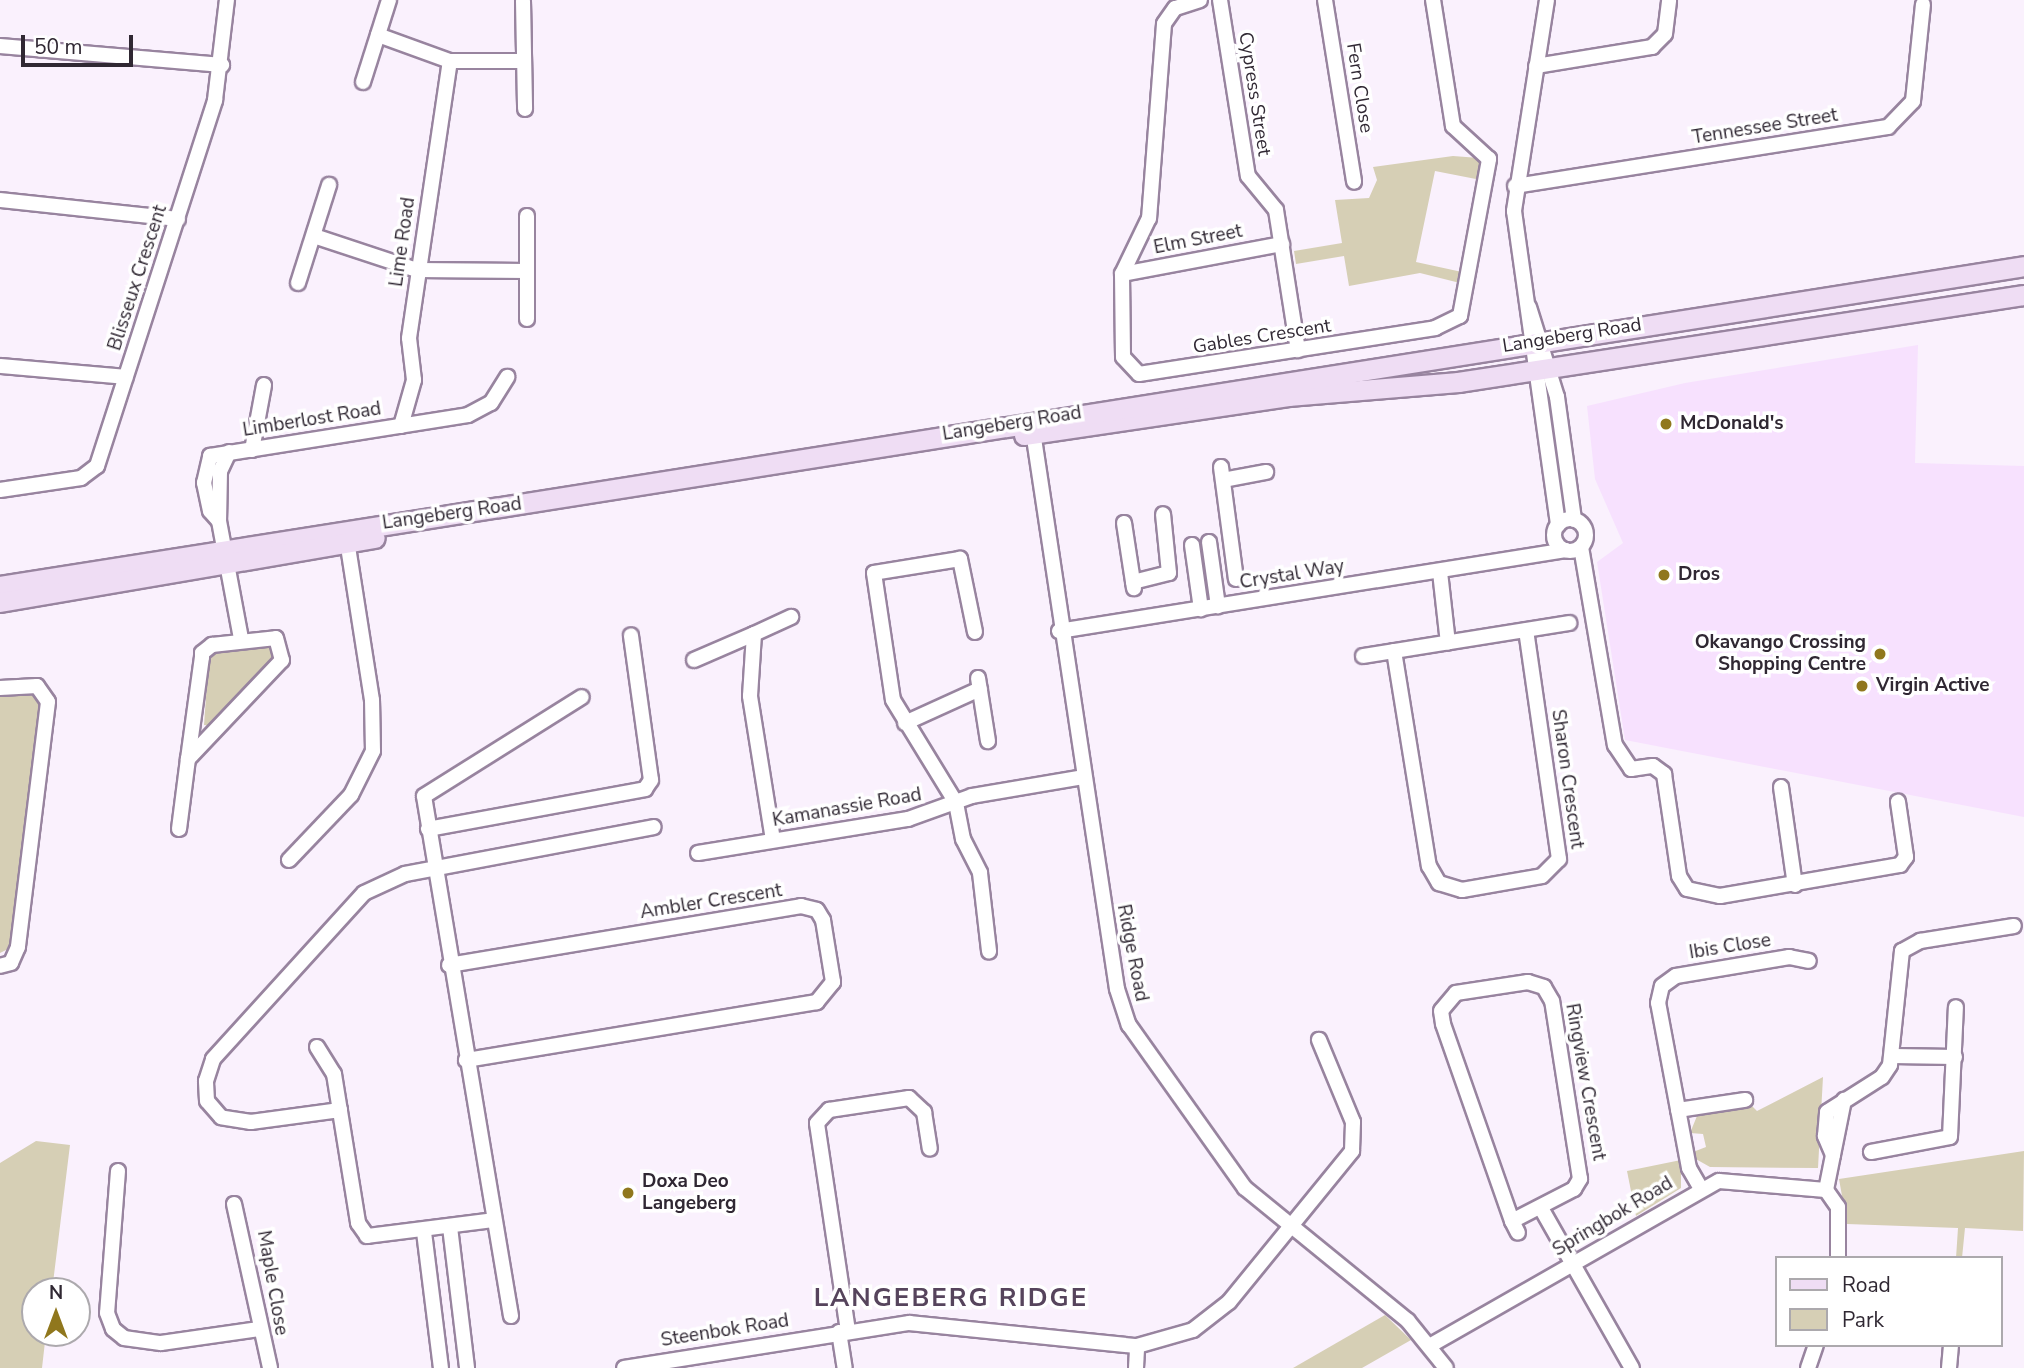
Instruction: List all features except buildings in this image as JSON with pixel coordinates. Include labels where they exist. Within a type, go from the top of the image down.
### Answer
[{"type":"main road","name":"Langeberg Road","points":[[0,586],[226,556],[1032,427],[1537,341],[2024,266]]},
{"type":"main road","name":"Langeberg Road","points":[[1032,427],[1540,369],[2024,295]]},
{"type":"main road","name":"Langeberg Road","points":[[0,602],[226,556]]},
{"type":"street","name":"Blisseux Crescent","points":[[0,490],[91,473],[178,219],[222,65],[227,0]]},
{"type":"street","points":[[363,82],[389,0]]},
{"type":"street","name":"Gables Crescent","points":[[1200,0],[1175,8],[1164,24],[1149,218],[1122,274],[1122,357],[1139,374],[1435,328],[1461,313],[1489,159],[1454,126],[1433,0]]},
{"type":"street","name":"Cypress Street","points":[[1220,0],[1248,176],[1276,209],[1298,350]]},
{"type":"street","name":"Fern Close","points":[[1325,0],[1354,182]]},
{"type":"street","points":[[1547,0],[1515,186],[1522,291],[1537,341],[1566,542],[1584,568],[1615,745],[1631,769],[1653,766],[1664,774],[1681,881],[1705,898],[1795,885],[1900,865],[1906,857],[1898,803]]},
{"type":"street","points":[[1536,66],[1652,47],[1665,34],[1669,0]]},
{"type":"street","points":[[523,1],[521,61],[525,109]]},
{"type":"street","name":"Tennessee Street","points":[[1515,186],[1888,127],[1913,101],[1923,5]]},
{"type":"street","points":[[378,35],[450,61],[521,61]]},
{"type":"street","points":[[0,46],[222,65]]},
{"type":"street","name":"Lime Road","points":[[401,426],[414,380],[408,345],[450,61]]},
{"type":"street","points":[[298,283],[329,185]]},
{"type":"street","points":[[0,200],[178,219]]},
{"type":"street","points":[[527,216],[527,319]]},
{"type":"street","points":[[314,236],[417,270],[527,271]]},
{"type":"street","name":"Elm Street","points":[[1122,274],[1282,244]]},
{"type":"street","points":[[0,366],[125,377]]},
{"type":"street","points":[[1540,369],[1574,520],[1586,531],[1566,542]]},
{"type":"street","name":"Limberlost Road","points":[[219,520],[210,511],[204,483],[206,460],[229,452],[476,413],[496,398],[507,377]]},
{"type":"street","points":[[252,450],[264,385]]},
{"type":"street","name":"Ridge Road","points":[[1032,427],[1059,631],[1117,989],[1129,1025],[1199,1130],[1245,1188],[1289,1229],[1431,1345],[1446,1368]]},
{"type":"street","name":"Limberlost Road","points":[[229,452],[220,481],[219,520],[242,639]]},
{"type":"street","points":[[1236,579],[1222,474],[1266,472]]},
{"type":"street","points":[[204,483],[220,481]]},
{"type":"street","points":[[1124,523],[1133,585],[1169,573],[1169,550],[1163,514]]},
{"type":"street","name":"Crystal Way","points":[[1059,631],[1440,572],[1530,555],[1566,542],[1574,520]]},
{"type":"street","points":[[289,860],[351,795],[373,751],[372,700],[346,536]]},
{"type":"street","points":[[1169,550],[1230,538]]},
{"type":"street","points":[[1209,542],[1218,606]]},
{"type":"street","points":[[1192,545],[1201,609]]},
{"type":"street","points":[[975,632],[960,559],[874,573],[888,677],[905,723],[956,803],[963,839],[980,873],[989,951]]},
{"type":"street","points":[[1440,572],[1448,643]]},
{"type":"street","points":[[1197,581],[1213,579]]},
{"type":"street","points":[[694,660],[791,617]]},
{"type":"street","points":[[1363,656],[1569,623]]},
{"type":"street","name":"Sharon Crescent","points":[[1394,651],[1429,866],[1439,883],[1462,890],[1542,876],[1559,859],[1526,630]]},
{"type":"street","points":[[754,634],[750,696],[773,840]]},
{"type":"street","points":[[428,829],[645,789],[651,780],[631,635]]},
{"type":"street","points":[[179,830],[188,760],[202,653],[242,639],[273,636],[283,658],[188,760]]},
{"type":"street","points":[[905,723],[979,684],[988,741]]},
{"type":"street","points":[[0,688],[37,686],[48,706],[18,947],[11,963],[0,965]]},
{"type":"street","points":[[511,1316],[432,869],[425,791],[582,697]]},
{"type":"street","name":"Kamanassie Road","points":[[698,852],[908,819],[956,803],[1083,778]]},
{"type":"street","points":[[1780,787],[1795,885]]},
{"type":"street","points":[[340,1110],[251,1122],[221,1117],[207,1101],[208,1070],[364,893],[392,877],[654,827]]},
{"type":"street","name":"Ambler Crescent","points":[[449,965],[801,906],[817,910],[823,920],[833,982],[817,1002],[466,1060]]},
{"type":"street","points":[[1838,1256],[1838,1207],[1828,1192],[1844,1100],[1882,1077],[1892,1056],[1902,951],[1920,941],[2014,926]]},
{"type":"street","name":"Ibis Close","points":[[1700,1187],[1689,1168],[1658,1003],[1664,983],[1789,957],[1810,961]]},
{"type":"street","name":"Ringview Crescent","points":[[1528,982],[1550,995],[1580,1171],[1574,1189],[1541,1208],[1515,1227],[1441,1018],[1443,1003],[1456,993],[1528,982]]},
{"type":"street","points":[[1871,1152],[1950,1137],[1956,1007]]},
{"type":"street","name":"Steenbok Road","points":[[624,1368],[691,1362],[843,1331],[924,1323],[1137,1346],[1206,1322],[1289,1229],[1355,1142],[1353,1122],[1319,1040]]},
{"type":"street","points":[[317,1047],[334,1074],[361,1230],[376,1239],[494,1220]]},
{"type":"street","points":[[1892,1056],[1955,1056]]},
{"type":"street","points":[[845,1368],[843,1331],[817,1123],[829,1111],[908,1098],[924,1112],[930,1149]]},
{"type":"street","points":[[1678,1111],[1745,1100]]},
{"type":"street","points":[[118,1171],[107,1312],[113,1329],[124,1338],[161,1343],[259,1329]]},
{"type":"street","name":"Springbok Road","points":[[1431,1345],[1700,1187],[1724,1181],[1828,1192]]},
{"type":"street","name":"Maple Close","points":[[234,1204],[259,1329],[270,1368]]},
{"type":"street","points":[[1541,1208],[1571,1265],[1632,1368]]},
{"type":"street","points":[[450,1227],[467,1368]]},
{"type":"street","points":[[424,1232],[441,1368]]},
{"type":"street","points":[[1136,1368],[1137,1346]]},
{"type":"street","points":[[1808,1368],[1815,1347]]},
{"type":"street","points":[[1949,1368],[1951,1347]]},
{"type":"shaded area","name":"Okavango Crossing Shopping Centre","points":[[1918,345],[1915,463],[2024,466],[2024,817],[1625,740],[1597,562],[1623,543],[1595,479],[1587,406],[1685,383]]},
{"type":"green space","points":[[1453,156],[1479,158],[1481,180],[1435,171],[1416,262],[1462,272],[1460,283],[1420,273],[1349,286],[1344,256],[1296,264],[1294,251],[1342,243],[1335,200],[1369,198],[1377,180],[1373,167]]},
{"type":"green space","points":[[269,644],[274,659],[211,726],[204,725],[209,655]]},
{"type":"green space","points":[[25,692],[38,698],[42,710],[10,948],[0,953],[0,695]]},
{"type":"green space","points":[[1823,1077],[1818,1168],[1710,1167],[1694,1158],[1693,1152],[1706,1147],[1703,1134],[1690,1133],[1697,1116],[1752,1106],[1757,1111]]},
{"type":"green space","points":[[36,1141],[70,1145],[54,1277],[21,1277],[21,1347],[44,1347],[42,1368],[0,1368],[0,1163]]},
{"type":"green space","points":[[2024,1151],[2023,1231],[1965,1228],[1962,1256],[1956,1256],[1958,1228],[1847,1224],[1839,1179]]},
{"type":"green space","points":[[1681,1160],[1681,1188],[1636,1216],[1627,1171]]},
{"type":"green space","points":[[1385,1315],[1411,1340],[1362,1368],[1293,1368]]},
{"type":"place","name":"McDonald's","points":[[1666,424]]},
{"type":"place","name":"Dros","points":[[1664,575]]},
{"type":"place","name":"Okavango Crossing Shopping Centre","points":[[1880,654]]},
{"type":"place","name":"Virgin Active","points":[[1862,686]]},
{"type":"place","name":"Doxa Deo Langeberg","points":[[628,1193]]},
{"type":"district","name":"LANGEBERG RIDGE","points":[[951,1298]]}]
